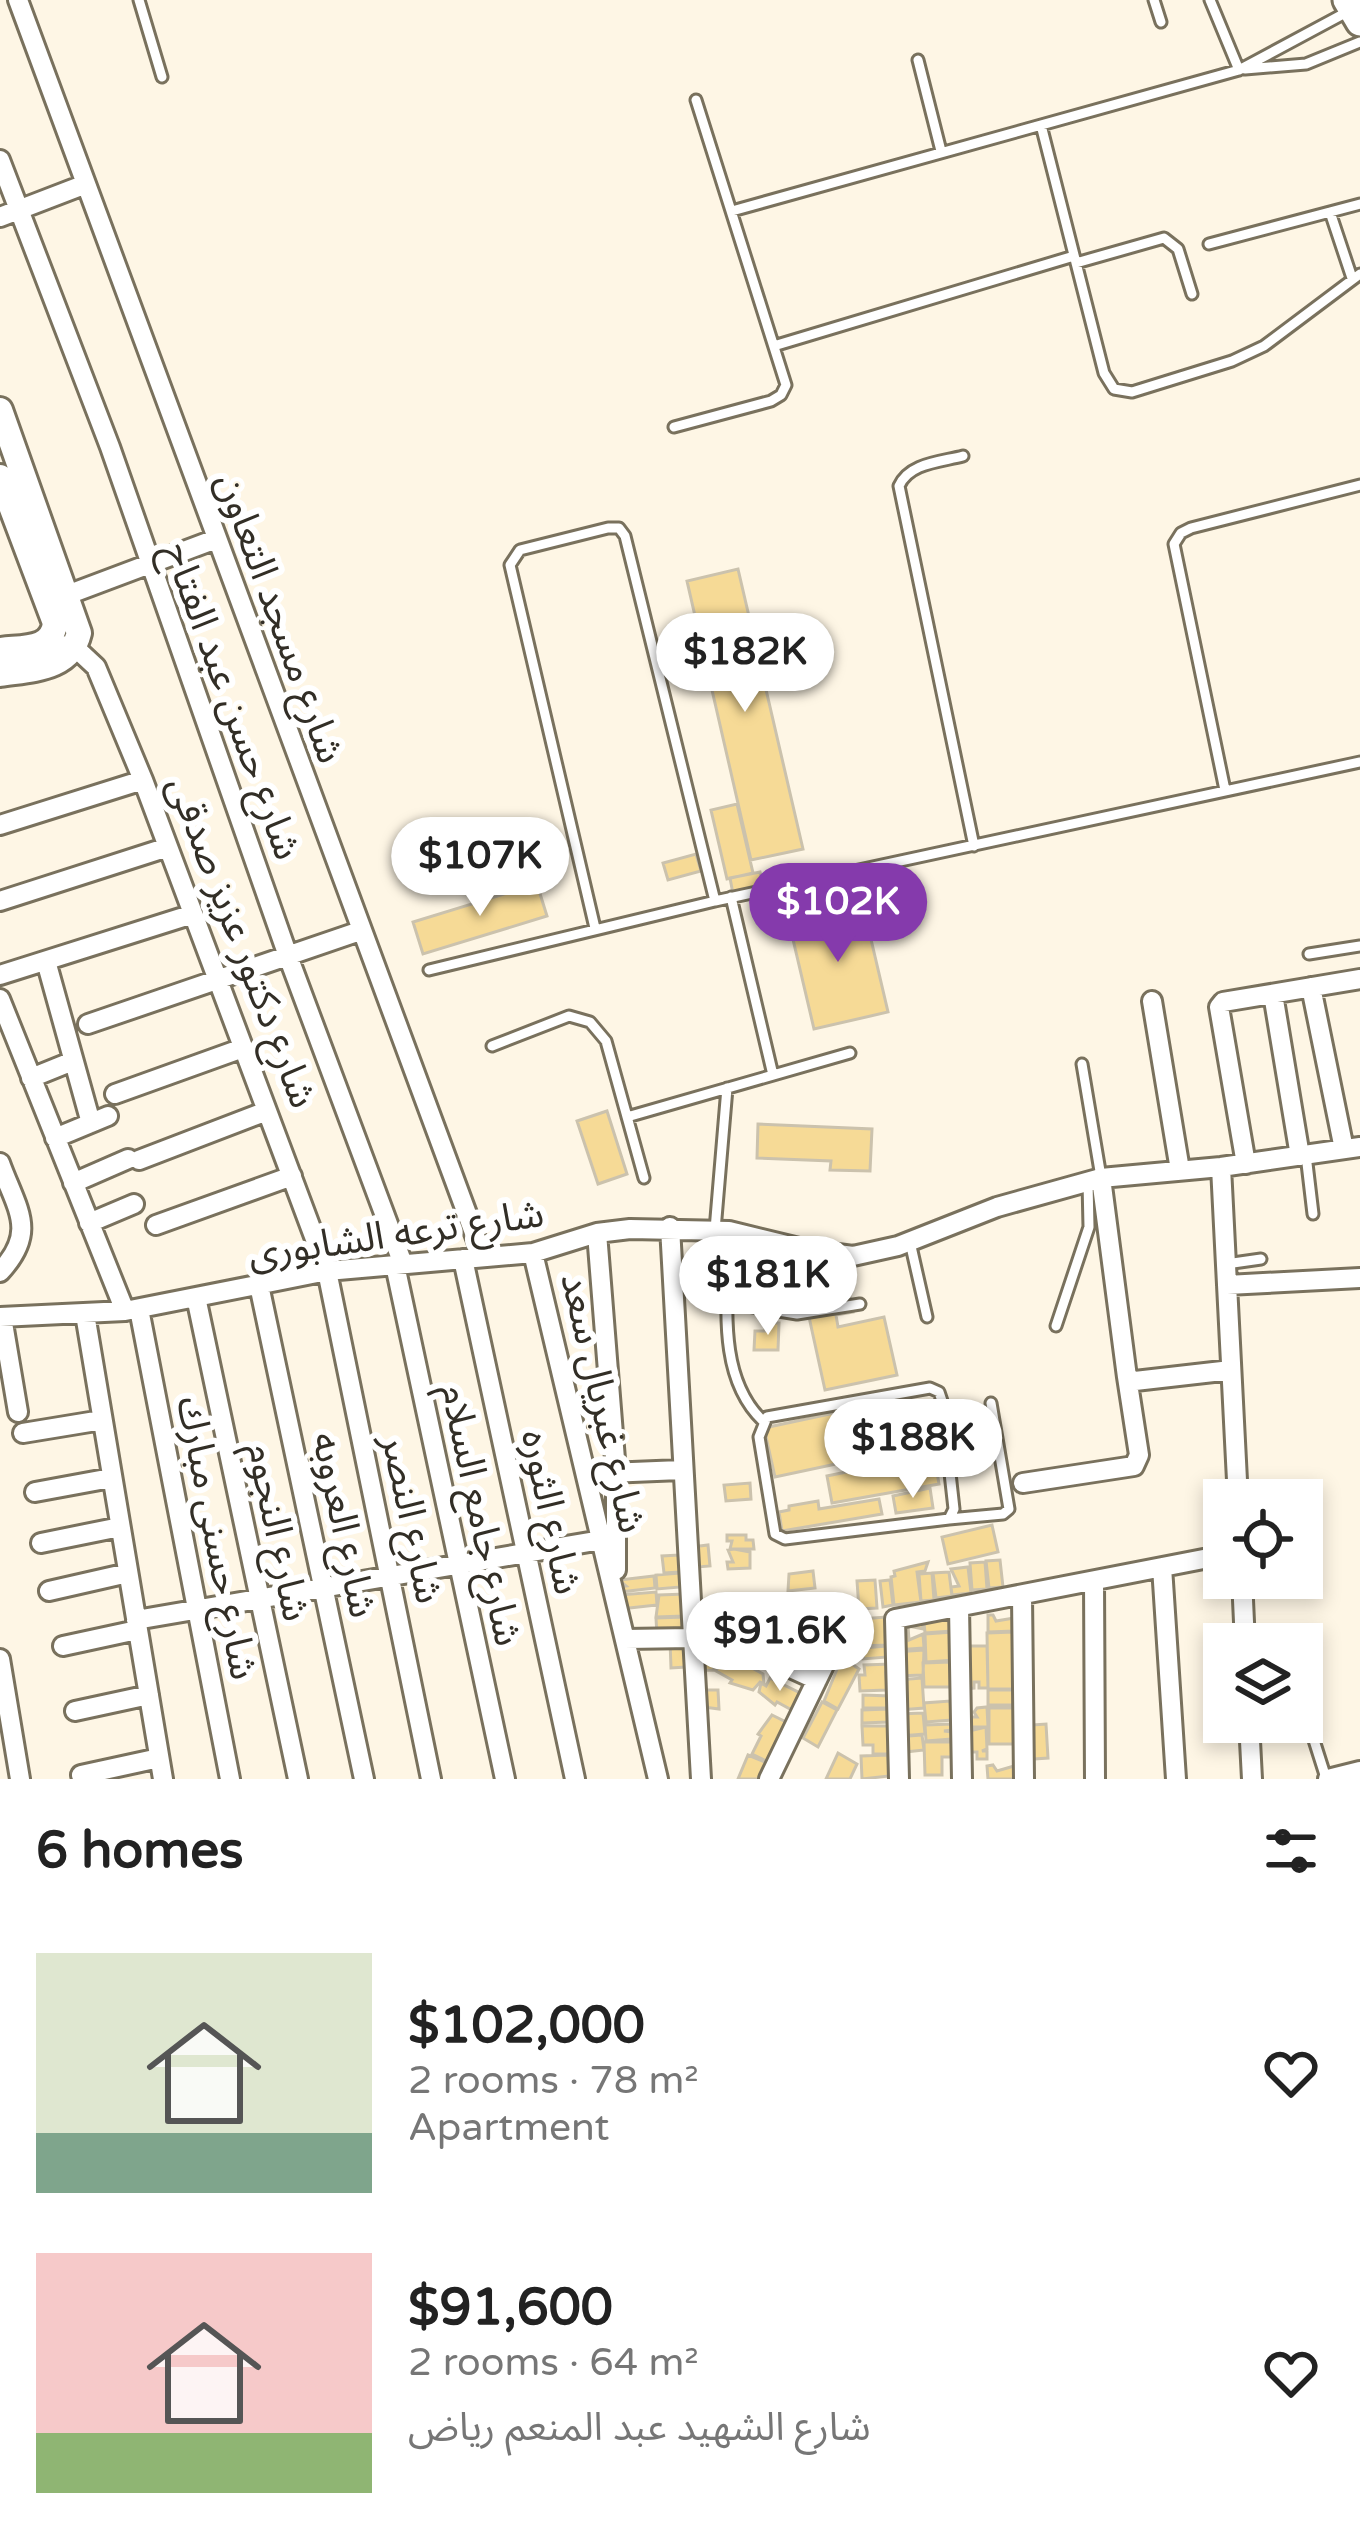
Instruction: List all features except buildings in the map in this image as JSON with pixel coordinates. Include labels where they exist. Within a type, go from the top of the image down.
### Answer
[{"type":"street","name":"شارع مسجد التعاون","points":[[18,0],[483,1257]]},
{"type":"street","name":"شارع حسن عبد الفتاح","points":[[0,160],[9,213],[110,447],[399,1264]]},
{"type":"street","points":[[9,213],[86,184]]},
{"type":"street","name":"شارع دكتور عزيز صدقى","points":[[0,410],[79,627],[73,648],[96,667],[143,780],[328,1271]]},
{"type":"street","points":[[0,477],[55,622],[53,635],[44,644]]},
{"type":"street","points":[[67,595],[216,538]]},
{"type":"street","points":[[0,650],[44,644],[73,648]]},
{"type":"street","points":[[0,674],[44,668],[73,648]]},
{"type":"street","points":[[0,825],[143,780]]},
{"type":"street","points":[[0,901],[168,847]]},
{"type":"street","points":[[0,975],[193,914]]},
{"type":"street","points":[[88,1024],[360,932]]},
{"type":"street","points":[[46,961],[73,1060],[100,1119],[55,1138]]},
{"type":"street","points":[[1246,1163],[1218,1010],[1223,1002],[1360,979]]},
{"type":"street","points":[[1311,987],[1352,1148]]},
{"type":"street","points":[[1273,994],[1303,1155]]},
{"type":"street","name":"شارع حسنى مبارك","points":[[0,999],[89,1223],[132,1310],[230,1779]]},
{"type":"street","points":[[1152,1001],[1180,1170]]},
{"type":"street","points":[[115,1094],[243,1048]]},
{"type":"street","points":[[31,1078],[73,1060]]},
{"type":"street","points":[[73,1183],[267,1111]]},
{"type":"street","name":"شارع ترعه الشابورى","points":[[1,1317],[132,1310],[328,1271],[533,1253],[597,1233],[670,1227],[722,1230],[830,1255],[876,1252],[997,1207],[1094,1180],[1352,1148]]},
{"type":"street","points":[[0,1163],[23,1236],[20,1250],[0,1272]]},
{"type":"street","points":[[1221,1167],[1237,1479]]},
{"type":"street","points":[[156,1225],[292,1176]]},
{"type":"street","points":[[1023,1483],[1134,1466],[1139,1455],[1094,1180]]},
{"type":"street","points":[[89,1223],[134,1204]]},
{"type":"street","points":[[670,1227],[701,1779]]},
{"type":"street","points":[[597,1233],[616,1472],[616,1603]]},
{"type":"street","name":"شارع غبريال سعد","points":[[533,1253],[658,1779]]},
{"type":"street","name":"شارع الثوره","points":[[463,1259],[575,1779]]},
{"type":"street","name":"شارع جامع السلام","points":[[399,1264],[457,1565],[506,1779]]},
{"type":"street","name":"شارع النصر","points":[[328,1271],[431,1779]]},
{"type":"street","points":[[1227,1286],[1360,1278]]},
{"type":"street","name":"شارع العروبه","points":[[259,1285],[364,1779]]},
{"type":"street","name":"شارع النجوم","points":[[196,1298],[298,1779]]},
{"type":"street","points":[[85,1315],[163,1779]]},
{"type":"street","points":[[1,1317],[18,1412]]},
{"type":"street","points":[[1126,1377],[1136,1381],[1231,1370]]},
{"type":"street","points":[[23,1433],[102,1420]]},
{"type":"street","points":[[586,1473],[681,1470]]},
{"type":"street","points":[[35,1492],[111,1478]]},
{"type":"street","points":[[41,1543],[120,1527]]},
{"type":"street","points":[[63,1646],[197,1610],[602,1540]]},
{"type":"street","points":[[899,1779],[893,1622],[1203,1559]]},
{"type":"street","points":[[1162,1567],[1176,1779]]},
{"type":"street","points":[[49,1591],[128,1573]]},
{"type":"street","points":[[1094,1581],[1095,1779]]},
{"type":"street","points":[[1022,1596],[1024,1779]]},
{"type":"street","points":[[959,1607],[962,1779]]},
{"type":"street","points":[[625,1639],[692,1637]]},
{"type":"street","points":[[738,1644],[817,1681]]},
{"type":"street","points":[[769,1779],[829,1655]]},
{"type":"street","points":[[0,1659],[20,1779]]},
{"type":"street","points":[[75,1712],[148,1695]]},
{"type":"street","points":[[1251,1743],[1252,1779]]},
{"type":"street","points":[[81,1774],[159,1758]]},
{"type":"street","points":[[1331,1778],[1360,1771]]},
{"type":"lane","points":[[139,0],[162,76]]},
{"type":"lane","points":[[1154,0],[1161,22]]},
{"type":"lane","points":[[1210,0],[1239,70]]},
{"type":"lane","points":[[1239,70],[1353,10]]},
{"type":"lane","points":[[732,211],[1239,70],[1306,64],[1360,42]]},
{"type":"lane","points":[[918,60],[941,152]]},
{"type":"lane","points":[[674,427],[781,395],[787,379],[696,100]]},
{"type":"lane","points":[[1041,125],[1106,379],[1114,389],[1126,392],[1232,361],[1264,346],[1356,276],[1330,212]]},
{"type":"lane","points":[[1209,244],[1360,204]]},
{"type":"lane","points":[[777,345],[1164,238],[1178,249],[1192,294]]},
{"type":"lane","points":[[963,456],[915,468],[902,477],[899,486],[974,846]]},
{"type":"lane","points":[[1225,790],[1174,544],[1191,528],[1360,485]]},
{"type":"lane","points":[[595,928],[510,565],[520,550],[608,527],[619,528],[626,536],[715,901]]},
{"type":"lane","points":[[429,970],[731,897],[1360,762]]},
{"type":"lane","points":[[731,897],[773,1075]]},
{"type":"lane","points":[[1309,954],[1360,946]]},
{"type":"lane","points":[[492,1046],[569,1016],[590,1022],[606,1041],[644,1178]]},
{"type":"lane","points":[[627,1117],[850,1053]]},
{"type":"lane","points":[[1056,1326],[1090,1220],[1094,1180],[1082,1064]]},
{"type":"lane","points":[[727,1088],[722,1230],[731,1369],[743,1398],[763,1421]]},
{"type":"lane","points":[[1303,1155],[1312,1214]]},
{"type":"lane","points":[[910,1242],[927,1317]]},
{"type":"lane","points":[[1226,1264],[1261,1259]]},
{"type":"lane","points":[[729,1303],[797,1314],[860,1304]]},
{"type":"lane","points":[[949,1519],[954,1508],[942,1401],[935,1389],[778,1412],[763,1421],[759,1437],[771,1524],[780,1538],[1004,1514],[1009,1509],[991,1403]]},
{"type":"lane","points":[[1317,1743],[1331,1778]]}]
